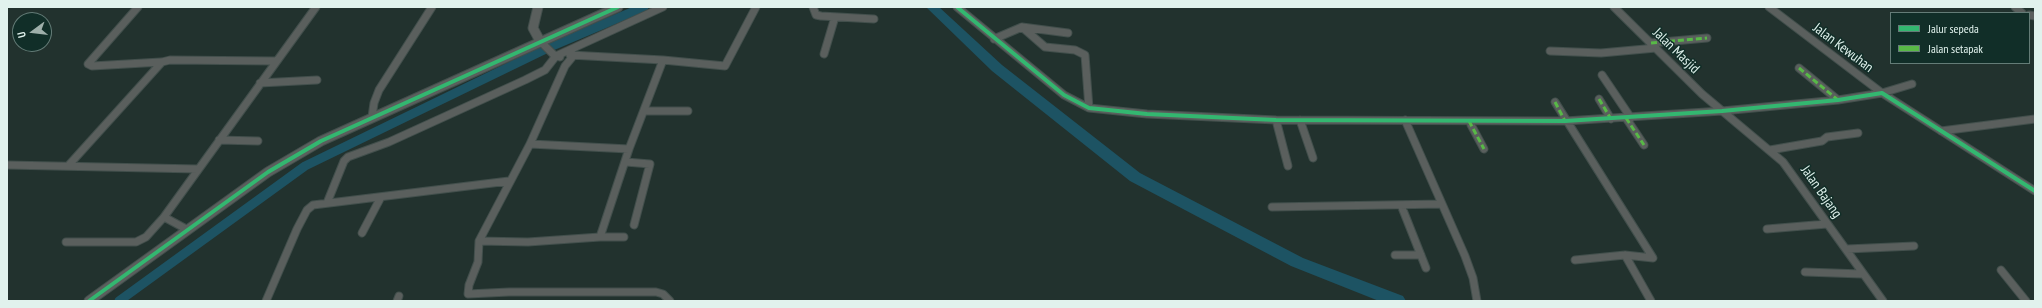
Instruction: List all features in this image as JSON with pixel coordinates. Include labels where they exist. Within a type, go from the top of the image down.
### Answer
[{"type":"street","points":[[138,7],[88,64],[92,66],[162,62],[170,60],[275,61]]},
{"type":"street","points":[[66,242],[136,242],[146,237],[164,217],[275,61],[316,7]]},
{"type":"street","points":[[372,117],[374,103],[379,90],[432,7]]},
{"type":"street","points":[[538,7],[533,28],[541,43],[565,66]]},
{"type":"street","points":[[89,301],[296,155],[372,117],[541,43],[618,7]]},
{"type":"street","points":[[327,203],[345,159],[396,139],[539,74],[545,70],[555,56],[663,7]]},
{"type":"street","points":[[555,56],[574,55],[663,60],[725,66],[756,7]]},
{"type":"street","points":[[813,7],[816,15],[874,19]]},
{"type":"street","points":[[957,7],[1064,95],[1089,108],[1147,114],[1276,120],[1565,121],[1722,111],[1838,100],[1882,93],[1912,84]]},
{"type":"street","name":"Jalan Masjid","points":[[1614,7],[1702,94],[1722,111]]},
{"type":"street","name":"Jalan Kewuhan","points":[[1769,7],[1882,93],[2035,191]]},
{"type":"street","points":[[824,54],[835,17]]},
{"type":"street","points":[[994,38],[1022,27],[1068,33]]},
{"type":"street","points":[[1022,27],[1045,47],[1075,50],[1084,55],[1087,68],[1089,108]]},
{"type":"street","points":[[1550,51],[1601,53],[1707,38]]},
{"type":"street","points":[[574,55],[565,66],[530,144],[509,181],[479,241],[478,262],[468,285],[468,294],[473,295],[509,292],[656,292],[663,294],[670,301]]},
{"type":"street","points":[[600,237],[626,162],[629,149],[663,60]]},
{"type":"street","points":[[68,166],[162,62]]},
{"type":"street","points":[[1799,68],[1838,100]]},
{"type":"street","points":[[1602,76],[1644,145]]},
{"type":"street","points":[[260,83],[317,80]]},
{"type":"street","points":[[1599,99],[1611,119]]},
{"type":"street","points":[[1554,102],[1653,258],[1625,255],[1575,260]]},
{"type":"street","points":[[644,111],[688,111]]},
{"type":"street","name":"Jalan Bajang","points":[[1722,111],[1770,150],[1789,169],[1827,224],[1847,249],[1862,274],[1883,301]]},
{"type":"street","points":[[1941,131],[2035,119]]},
{"type":"street","points":[[1276,120],[1288,166]]},
{"type":"street","points":[[1300,120],[1313,158]]},
{"type":"street","points":[[1405,120],[1465,256],[1473,278],[1477,301]]},
{"type":"street","points":[[1469,121],[1484,149]]},
{"type":"street","points":[[1770,150],[1822,142],[1827,137],[1858,132]]},
{"type":"street","points":[[219,140],[258,142]]},
{"type":"street","points":[[530,144],[629,149]]},
{"type":"street","points":[[626,162],[650,164],[634,226]]},
{"type":"street","points":[[7,165],[198,169]]},
{"type":"street","points":[[266,301],[307,210],[316,204],[509,181]]},
{"type":"street","points":[[362,233],[380,197]]},
{"type":"street","points":[[1272,208],[1442,204]]},
{"type":"street","points":[[1401,205],[1426,268]]},
{"type":"street","points":[[164,217],[188,230]]},
{"type":"street","points":[[1767,229],[1827,224]]},
{"type":"street","points":[[479,241],[528,242],[600,237],[624,237]]},
{"type":"street","points":[[1847,249],[1914,246]]},
{"type":"street","points":[[1395,254],[1421,255]]},
{"type":"street","points":[[1625,255],[1651,301]]},
{"type":"street","points":[[2001,270],[2026,301]]},
{"type":"street","points":[[1805,272],[1862,274]]},
{"type":"waterway","points":[[119,301],[305,166],[552,46],[644,7]]},
{"type":"waterway","points":[[932,7],[997,68],[1135,177],[1297,262],[1397,301]]},
{"type":"marked path","points":[[1651,43],[1707,38]]},
{"type":"marked path","points":[[1799,68],[1838,100]]},
{"type":"marked path","points":[[1599,99],[1611,119]]},
{"type":"marked path","points":[[1555,102],[1565,121]]},
{"type":"marked path","points":[[1626,118],[1644,145]]},
{"type":"marked path","points":[[1469,121],[1484,149]]},
{"type":"cycle path","points":[[89,301],[268,172],[321,141],[618,7]]},
{"type":"cycle path","points":[[957,7],[1064,95],[1089,108],[1147,114],[1276,120],[1565,121],[1722,111],[1838,100],[1882,93],[2035,191]]}]
